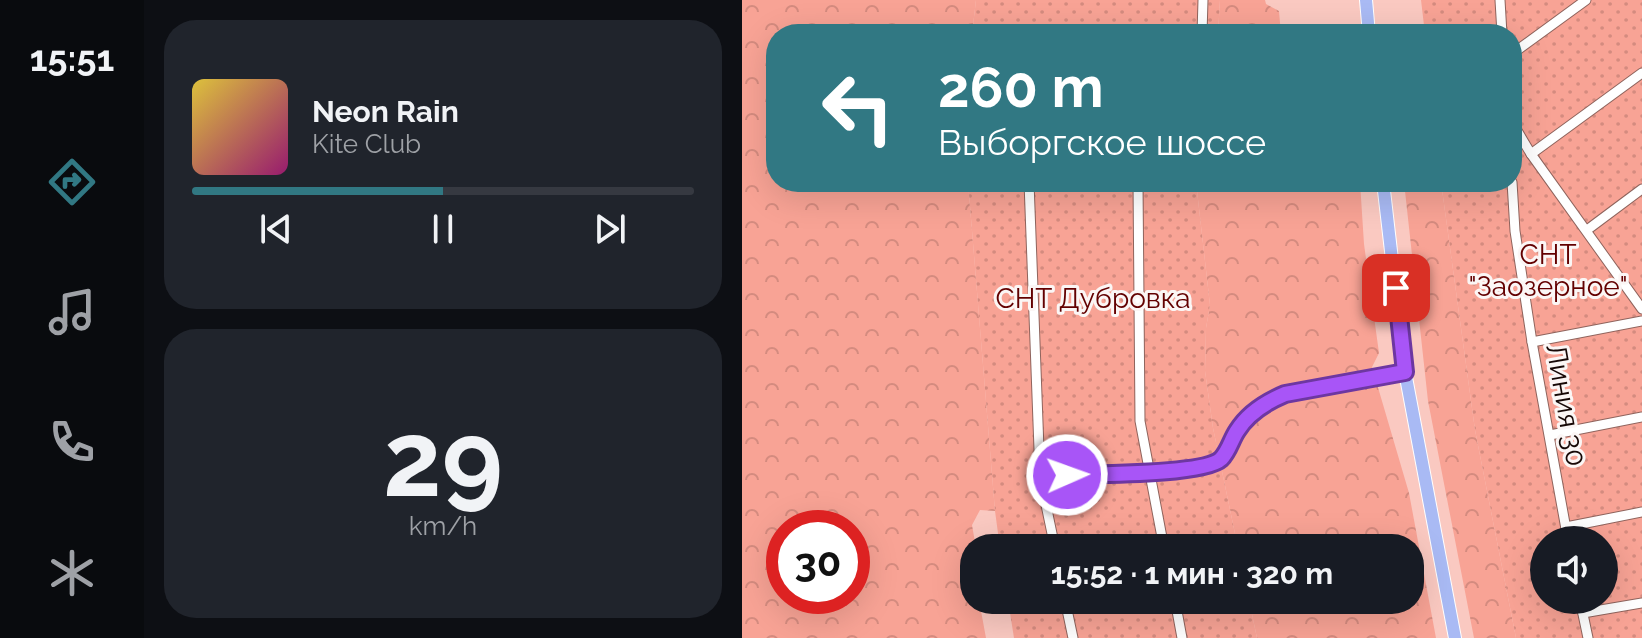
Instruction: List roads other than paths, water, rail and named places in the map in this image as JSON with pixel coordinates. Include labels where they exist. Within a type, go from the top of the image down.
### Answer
[{"type":"main road","points":[[1366,0],[1368,24]]},
{"type":"main road","points":[[1384,192],[1405,372],[1455,638]]},
{"type":"street","points":[[1202,24],[1203,0]]},
{"type":"street","points":[[1500,0],[1501,24]]},
{"type":"street","points":[[1522,47],[1586,0]]},
{"type":"street","points":[[1531,154],[1642,73]]},
{"type":"street","points":[[1522,139],[1641,305]]},
{"type":"street","points":[[1587,230],[1642,189]]},
{"type":"street","points":[[1029,192],[1040,476],[1052,534]]},
{"type":"street","points":[[1138,192],[1140,421],[1161,534]]},
{"type":"street","name":"Линия 30","points":[[1513,192],[1515,231],[1532,342],[1566,526]]},
{"type":"street","points":[[1532,342],[1642,321]]},
{"type":"street","points":[[1040,476],[1149,472],[1210,465],[1221,459],[1237,430],[1255,410],[1285,394],[1405,372]]},
{"type":"street","points":[[1550,435],[1642,417]]},
{"type":"street","points":[[1571,526],[1642,512]]},
{"type":"street","points":[[1618,607],[1642,603]]},
{"type":"street","points":[[1068,614],[1073,638]]},
{"type":"street","points":[[1178,614],[1182,638]]},
{"type":"street","points":[[1583,614],[1588,638]]},
{"type":"park label","name":"СНТ \"Заозерное\"","points":[[1548,270]]},
{"type":"park label","name":"СНТ Дубровка","points":[[1093,298]]}]
